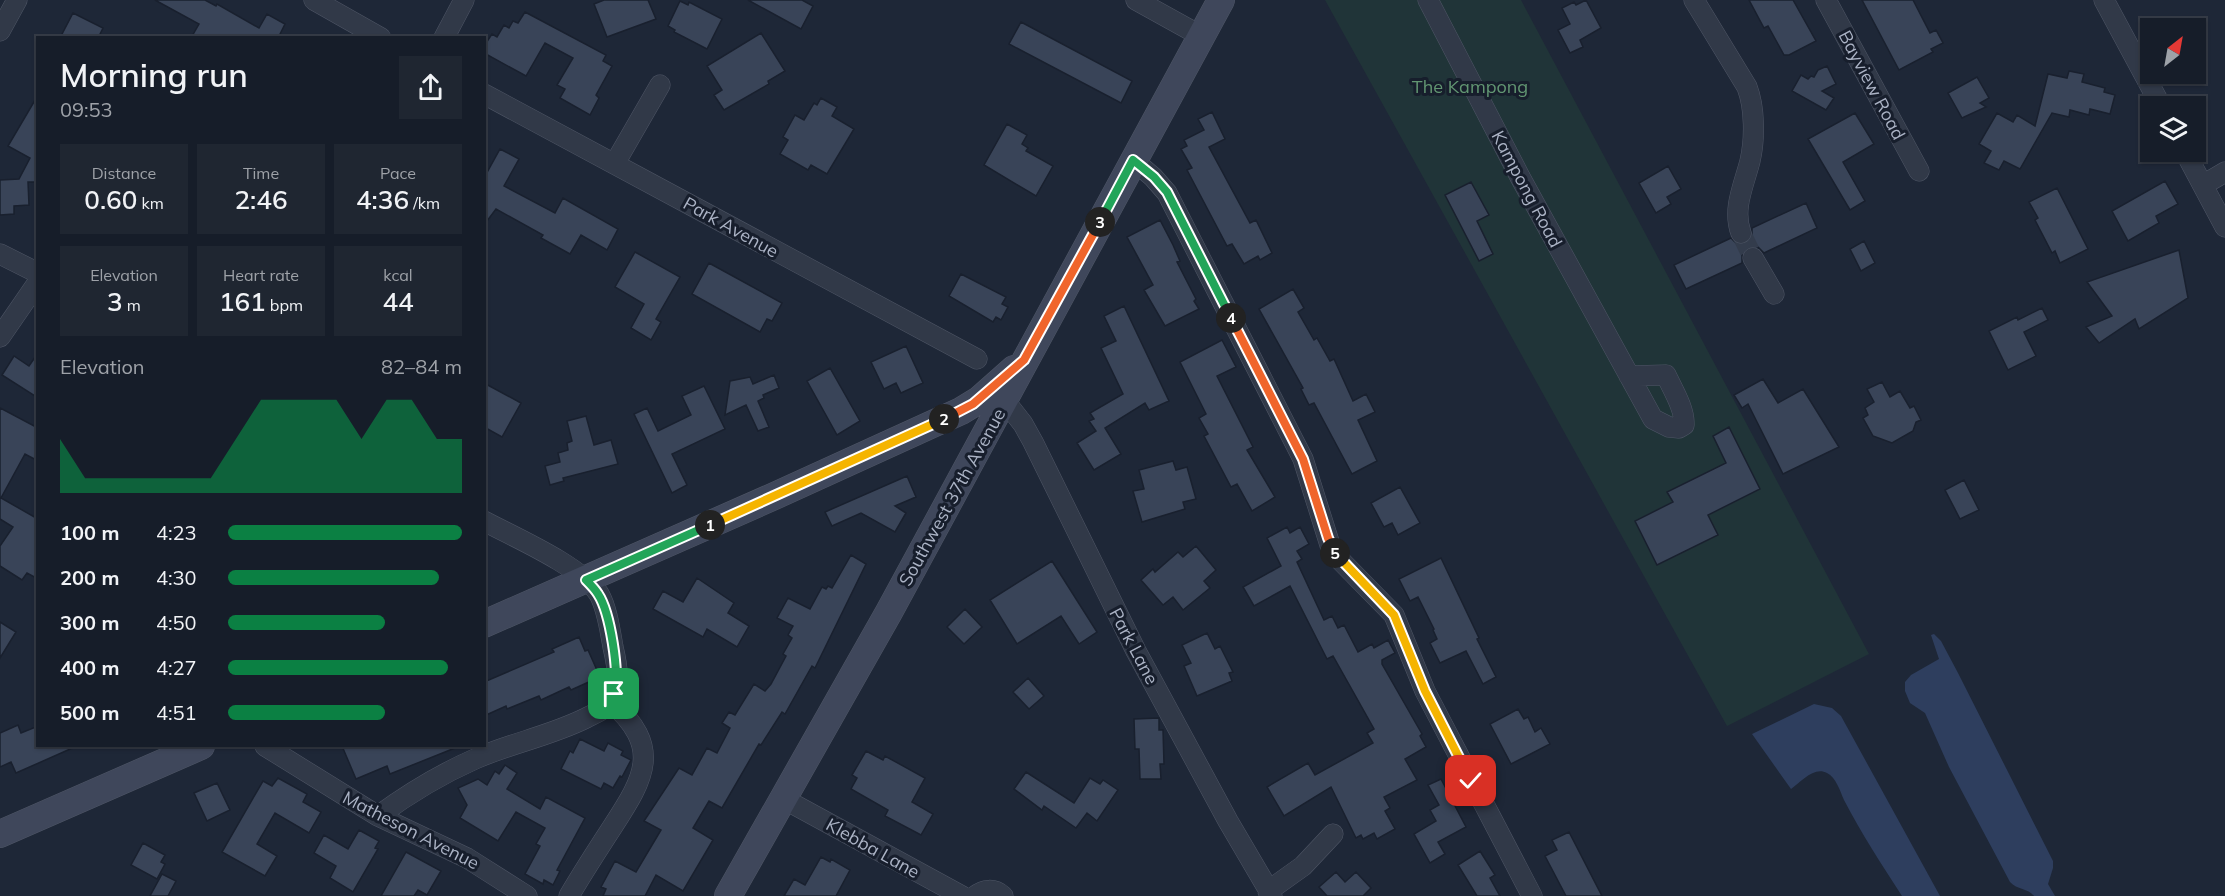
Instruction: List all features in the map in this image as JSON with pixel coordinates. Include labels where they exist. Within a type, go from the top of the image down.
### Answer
[{"type":"main road","name":"Southwest 37th Avenue","points":[[728,896],[1005,401],[1024,360],[1221,0]]},
{"type":"main road","points":[[486,623],[961,411],[979,400],[1024,360]]},
{"type":"main road","points":[[0,834],[199,747]]},
{"type":"street","points":[[1,26],[17,0]]},
{"type":"street","points":[[314,0],[377,36]]},
{"type":"street","points":[[445,36],[464,0]]},
{"type":"street","points":[[1136,0],[1201,36]]},
{"type":"street","name":"Kampong Road","points":[[1428,0],[1520,177],[1629,376]]},
{"type":"street","points":[[1694,0],[1747,87],[1751,100],[1752,151],[1737,213],[1742,233]]},
{"type":"street","name":"Bayview Road","points":[[1826,0],[1918,171]]},
{"type":"street","points":[[2104,0],[2156,96]]},
{"type":"street","points":[[615,163],[660,85]]},
{"type":"street","name":"Park Avenue","points":[[486,95],[977,359]]},
{"type":"street","points":[[1133,160],[1154,177],[1167,192],[1303,459],[1330,545],[1342,562],[1394,615],[1425,691],[1532,896]]},
{"type":"street","points":[[2190,162],[2225,227]]},
{"type":"street","points":[[2203,185],[2225,172]]},
{"type":"street","points":[[0,254],[36,272]]},
{"type":"street","points":[[1754,258],[1774,294]]},
{"type":"street","points":[[0,337],[36,285]]},
{"type":"street","name":"Park Lane","points":[[1005,401],[1023,424],[1033,442],[1136,651],[1228,821],[1270,893]]},
{"type":"street","points":[[378,816],[395,803],[446,773],[490,753],[570,725],[597,712],[611,702],[617,682],[616,658],[598,593],[586,580],[557,561],[486,522]]},
{"type":"street","points":[[569,896],[636,789],[643,769],[642,750],[636,730],[611,702]]},
{"type":"street","name":"Matheson Avenue","points":[[267,747],[378,816],[467,858],[527,896]]},
{"type":"street","name":"Klebba Lane","points":[[784,799],[963,896]]},
{"type":"street","points":[[1270,893],[1303,866],[1334,834]]},
{"type":"street","points":[[975,896],[987,890],[1003,896]]},
{"type":"green space","name":"The Kampong","points":[[1325,0],[1521,0],[1869,654],[1727,726]]},
{"type":"water","points":[[1934,634],[1941,641],[1958,673],[2053,861],[2048,884],[2055,896],[2034,896],[2010,882],[1949,767],[1925,713],[1910,703],[1905,691],[1905,682],[1911,675],[1939,659],[1931,635]]},
{"type":"water","points":[[1814,704],[1832,708],[1841,716],[1940,896],[1902,896],[1857,825],[1833,778],[1822,771],[1813,773],[1791,789],[1752,734]]},
{"type":"building","points":[[155,0],[205,0],[216,6],[217,4],[259,28],[267,14],[285,24],[279,36],[192,36],[199,24]]},
{"type":"building","points":[[604,0],[648,0],[656,19],[607,37],[594,4]]},
{"type":"building","points":[[748,0],[802,0],[813,6],[801,29]]},
{"type":"building","points":[[1586,0],[1601,28],[1580,40],[1583,47],[1570,53],[1558,30],[1570,24],[1562,8],[1574,2],[1576,5]]},
{"type":"building","points":[[1749,0],[1793,0],[1816,41],[1789,55],[1784,55],[1768,26],[1764,28]]},
{"type":"building","points":[[1862,0],[1913,0],[1930,33],[1936,30],[1943,43],[1931,49],[1933,52],[1899,70]]},
{"type":"building","points":[[680,1],[688,5],[689,2],[722,19],[707,49],[674,32],[675,30],[668,26]]},
{"type":"building","points":[[525,12],[606,55],[603,61],[612,66],[596,95],[599,98],[590,115],[560,98],[565,89],[557,85],[573,58],[545,43],[526,76],[486,54],[486,43],[492,34],[497,37],[504,25],[509,28],[513,21],[518,23]]},
{"type":"building","points":[[73,13],[103,28],[99,36],[61,36]]},
{"type":"building","points":[[1021,22],[1132,81],[1121,103],[1009,44]]},
{"type":"building","points":[[761,33],[785,71],[768,81],[769,84],[724,110],[714,95],[722,90],[707,66]]},
{"type":"building","points":[[1827,66],[1836,84],[1822,91],[1834,98],[1826,110],[1792,91],[1801,75],[1808,79],[1811,76],[1814,77],[1818,70]]},
{"type":"building","points":[[2069,71],[2084,74],[2082,82],[2105,88],[2104,92],[2115,95],[2110,114],[2090,109],[2089,115],[2070,110],[2069,117],[2052,113],[2020,169],[2004,161],[1999,170],[1984,163],[1991,151],[1979,144],[1997,113],[2013,122],[2017,115],[2035,126],[2048,74],[2067,78]]},
{"type":"building","points":[[1977,77],[1989,98],[1980,103],[1986,107],[1962,118],[1948,93]]},
{"type":"building","points":[[36,98],[36,182],[28,182],[29,205],[14,206],[14,214],[0,215],[0,180],[19,179],[30,158],[8,146]]},
{"type":"building","points":[[821,98],[837,107],[832,116],[854,129],[827,174],[811,165],[808,170],[780,154],[788,140],[783,137],[795,115],[804,120],[814,103],[817,105]]},
{"type":"building","points":[[1212,112],[1225,139],[1209,147],[1250,223],[1256,220],[1272,253],[1260,260],[1258,256],[1244,264],[1232,244],[1227,246],[1187,170],[1192,168],[1181,149],[1187,146],[1184,140],[1204,130],[1198,119]]},
{"type":"building","points":[[1855,113],[1874,144],[1843,162],[1865,201],[1850,210],[1808,139]]},
{"type":"building","points":[[1007,124],[1027,135],[1022,144],[1028,148],[1026,151],[1053,166],[1036,196],[984,165]]},
{"type":"building","points":[[500,149],[519,159],[504,186],[555,213],[563,198],[618,229],[607,250],[581,235],[570,254],[541,238],[543,235],[496,209],[486,222],[486,174]]},
{"type":"building","points":[[1668,166],[1681,189],[1667,197],[1671,204],[1656,213],[1639,183]]},
{"type":"building","points":[[2165,181],[2178,204],[2156,216],[2159,223],[2128,241],[2112,211]]},
{"type":"building","points":[[1471,182],[1489,215],[1477,221],[1493,254],[1479,261],[1445,195]]},
{"type":"building","points":[[2057,188],[2088,249],[2060,263],[2055,251],[2052,253],[2035,220],[2038,218],[2029,202]]},
{"type":"building","points":[[1806,203],[1817,228],[1764,253],[1758,247],[1748,247],[1742,253],[1742,263],[1686,289],[1674,265],[1731,238],[1737,244],[1745,244],[1752,237],[1752,228]]},
{"type":"building","points":[[1160,220],[1173,245],[1180,261],[1177,262],[1199,309],[1165,326],[1144,290],[1153,285],[1127,237]]},
{"type":"building","points":[[1864,241],[1875,263],[1861,271],[1850,249]]},
{"type":"building","points":[[2179,250],[2188,298],[2139,329],[2135,319],[2099,343],[2086,327],[2112,316],[2087,282]]},
{"type":"building","points":[[635,252],[680,277],[656,319],[661,322],[651,340],[631,328],[644,304],[615,287]]},
{"type":"building","points":[[709,263],[782,303],[772,321],[767,319],[760,332],[692,294]]},
{"type":"building","points":[[961,274],[1006,297],[1002,304],[1008,307],[1001,320],[996,317],[993,322],[949,296]]},
{"type":"building","points":[[1293,289],[1304,308],[1298,312],[1314,340],[1317,338],[1330,361],[1334,359],[1353,401],[1366,394],[1375,412],[1358,420],[1377,461],[1352,474],[1314,403],[1309,405],[1301,389],[1303,388],[1259,309]]},
{"type":"building","points":[[1124,306],[1169,401],[1149,410],[1145,403],[1105,428],[1121,454],[1094,470],[1077,443],[1096,431],[1089,421],[1094,419],[1090,413],[1123,394],[1101,348],[1116,341],[1104,316]]},
{"type":"building","points":[[2042,308],[2048,320],[2024,332],[2036,356],[2008,370],[1989,331]]},
{"type":"building","points":[[1222,340],[1236,367],[1217,376],[1253,447],[1247,450],[1275,497],[1252,511],[1237,484],[1231,487],[1204,436],[1208,434],[1199,418],[1206,414],[1180,362]]},
{"type":"building","points":[[906,346],[923,383],[901,393],[896,383],[884,389],[871,362]]},
{"type":"building","points":[[14,356],[29,366],[36,356],[36,397],[2,375]]},
{"type":"building","points":[[830,368],[860,421],[837,435],[807,381]]},
{"type":"building","points":[[774,375],[779,388],[763,395],[764,398],[758,401],[769,427],[758,431],[746,405],[725,415],[730,381],[750,377],[753,384]]},
{"type":"building","points":[[1763,379],[1778,403],[1803,389],[1839,447],[1783,474],[1748,404],[1742,408],[1734,395]]},
{"type":"building","points":[[1882,382],[1890,397],[1900,391],[1910,408],[1914,406],[1921,420],[1916,422],[1913,431],[1892,443],[1873,436],[1863,418],[1868,415],[1865,408],[1874,402],[1867,389]]},
{"type":"building","points":[[486,384],[521,403],[502,437],[486,428]]},
{"type":"building","points":[[704,386],[725,429],[672,454],[687,485],[672,493],[634,414],[647,408],[658,431],[691,415],[682,396]]},
{"type":"building","points":[[0,408],[36,427],[36,460],[25,454],[1,498],[36,518],[36,578],[27,573],[22,580],[0,566],[0,546],[13,527],[0,519]]},
{"type":"building","points":[[586,416],[594,445],[611,440],[618,464],[563,478],[564,481],[550,485],[545,466],[560,462],[558,453],[568,450],[567,443],[572,441],[567,421]]},
{"type":"building","points":[[1729,427],[1760,489],[1708,515],[1718,535],[1657,565],[1635,521],[1673,502],[1667,492],[1726,463],[1713,436]]},
{"type":"building","points":[[1173,461],[1176,470],[1187,467],[1196,499],[1183,502],[1185,509],[1142,522],[1133,491],[1144,489],[1139,470]]},
{"type":"building","points":[[907,476],[916,497],[895,506],[906,513],[895,532],[861,513],[832,526],[825,512]]},
{"type":"building","points":[[1964,480],[1979,510],[1960,519],[1945,490]]},
{"type":"building","points":[[1400,487],[1420,523],[1398,535],[1392,523],[1384,527],[1371,503]]},
{"type":"building","points":[[1287,527],[1290,533],[1300,527],[1309,544],[1297,551],[1302,559],[1297,562],[1324,620],[1332,616],[1338,628],[1344,625],[1358,652],[1372,644],[1374,648],[1388,640],[1395,653],[1382,660],[1382,664],[1422,734],[1420,736],[1426,747],[1405,759],[1417,780],[1384,797],[1390,808],[1385,811],[1395,829],[1377,839],[1374,833],[1363,839],[1361,835],[1356,838],[1331,787],[1284,816],[1267,787],[1308,763],[1315,775],[1373,743],[1367,733],[1374,729],[1333,656],[1327,659],[1290,586],[1254,606],[1243,587],[1281,566],[1267,538]]},
{"type":"building","points":[[1196,546],[1216,570],[1204,581],[1210,588],[1183,610],[1173,597],[1163,605],[1141,580],[1153,569],[1155,572],[1178,552],[1183,557]]},
{"type":"building","points":[[851,555],[866,564],[815,668],[812,666],[785,714],[782,712],[761,745],[759,744],[722,808],[709,801],[693,828],[713,840],[683,891],[656,875],[645,896],[603,896],[606,889],[601,887],[615,861],[636,872],[661,830],[644,821],[679,768],[692,775],[707,748],[717,753],[730,728],[722,723],[729,712],[735,715],[754,684],[765,691],[771,684],[786,656],[783,654],[792,638],[788,635],[793,626],[777,618],[788,598],[810,609],[822,587],[832,588]]},
{"type":"building","points":[[1441,558],[1496,677],[1483,684],[1466,651],[1440,663],[1430,643],[1437,639],[1434,629],[1418,597],[1410,601],[1399,579]]},
{"type":"building","points":[[1052,561],[1097,632],[1079,644],[1061,616],[1017,644],[990,600]]},
{"type":"building","points":[[697,578],[734,603],[728,613],[749,626],[737,647],[707,629],[703,637],[653,609],[663,591],[683,602]]},
{"type":"building","points":[[965,609],[982,627],[964,644],[947,627]]},
{"type":"building","points":[[0,622],[16,632],[0,658]]},
{"type":"building","points":[[1207,633],[1215,649],[1220,646],[1233,672],[1229,673],[1232,681],[1197,696],[1184,666],[1191,663],[1182,645]]},
{"type":"building","points":[[579,637],[585,651],[588,650],[600,677],[571,690],[569,687],[541,700],[539,696],[486,715],[486,681],[554,652],[552,649]]},
{"type":"building","points":[[1028,678],[1044,696],[1029,709],[1013,692]]},
{"type":"building","points":[[1518,709],[1524,719],[1528,717],[1535,732],[1541,728],[1550,744],[1511,764],[1490,724]]},
{"type":"building","points":[[1159,718],[1159,730],[1163,730],[1164,764],[1160,764],[1161,779],[1140,779],[1139,749],[1135,749],[1134,719]]},
{"type":"building","points":[[18,725],[21,733],[36,727],[36,747],[75,747],[16,773],[11,762],[0,767],[0,733]]},
{"type":"building","points":[[580,739],[604,751],[608,743],[623,751],[621,755],[631,760],[613,788],[604,783],[601,789],[561,769],[570,751],[573,753]]},
{"type":"building","points":[[342,747],[458,747],[390,774],[387,766],[356,779]]},
{"type":"building","points":[[866,751],[883,760],[885,756],[925,778],[912,802],[933,814],[921,835],[885,816],[888,810],[851,789],[857,778],[852,775]]},
{"type":"building","points":[[505,765],[517,773],[507,789],[540,809],[546,797],[585,818],[557,870],[560,871],[553,885],[544,880],[543,884],[525,874],[540,846],[536,844],[545,828],[516,812],[498,841],[460,818],[467,805],[458,788],[478,779],[487,785],[495,771],[499,774]]},
{"type":"building","points":[[1026,772],[1074,803],[1090,778],[1100,784],[1103,780],[1118,790],[1097,821],[1087,813],[1076,828],[1044,806],[1042,810],[1014,789]]},
{"type":"building","points":[[278,778],[307,794],[303,802],[321,812],[309,833],[275,813],[257,844],[277,856],[265,876],[222,852],[263,781],[272,786]]},
{"type":"building","points":[[1441,779],[1466,827],[1438,842],[1445,854],[1430,863],[1414,834],[1436,821],[1430,810],[1439,805],[1428,785]]},
{"type":"building","points":[[217,783],[230,810],[207,821],[194,793]]},
{"type":"building","points":[[359,830],[379,841],[375,848],[378,849],[353,892],[330,878],[336,866],[314,853],[324,835],[348,849]]},
{"type":"building","points":[[1569,832],[1602,896],[1566,896],[1545,856],[1557,850],[1552,840]]},
{"type":"building","points":[[143,843],[165,855],[161,862],[165,864],[157,879],[131,865]]},
{"type":"building","points":[[1480,851],[1495,875],[1490,878],[1500,896],[1477,896],[1458,865]]},
{"type":"building","points":[[406,852],[441,871],[427,895],[418,890],[414,896],[381,896]]},
{"type":"building","points":[[821,857],[830,862],[831,859],[850,870],[836,896],[784,896],[794,879],[805,885]]},
{"type":"building","points":[[1336,872],[1345,882],[1356,872],[1371,888],[1363,896],[1327,896],[1319,887]]},
{"type":"building","points":[[162,874],[176,881],[168,896],[150,896]]},
{"type":"tunnel","points":[[1741,233],[1753,258]]},
{"type":"route","points":[[614,694],[617,682],[616,658],[609,629],[598,593],[586,580],[948,417],[979,400],[1018,366],[1031,351],[1133,160],[1148,171],[1167,192],[1303,459],[1330,545],[1342,562],[1394,615],[1425,691],[1471,781]]}]
